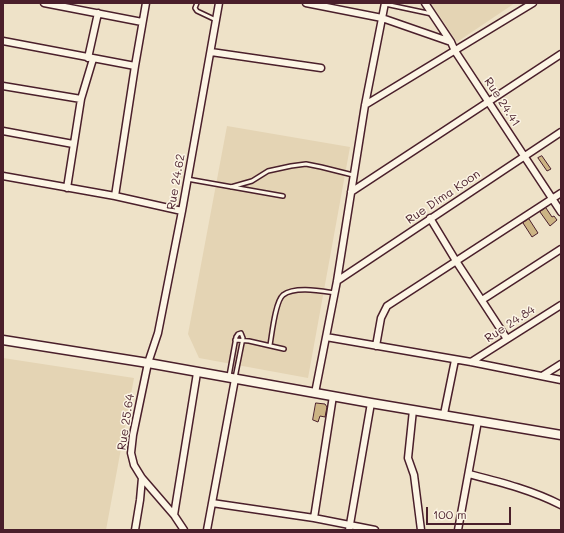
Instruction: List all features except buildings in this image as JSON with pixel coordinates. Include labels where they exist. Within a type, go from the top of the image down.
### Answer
[{"type":"street","points":[[44,3],[142,22]]},
{"type":"street","points":[[115,196],[146,3]]},
{"type":"street","name":"Rue 24.62","points":[[148,363],[158,333],[182,211],[219,3]]},
{"type":"street","points":[[306,3],[382,18],[451,42]]},
{"type":"street","name":"Rue 24.41","points":[[425,3],[561,212]]},
{"type":"street","points":[[365,105],[533,3]]},
{"type":"street","points":[[315,393],[335,293],[365,105],[385,4]]},
{"type":"street","points":[[67,188],[81,99],[98,13]]},
{"type":"street","points":[[3,40],[135,66]]},
{"type":"street","points":[[211,52],[321,68]]},
{"type":"street","points":[[351,192],[561,54]]},
{"type":"street","points":[[3,86],[81,99]]},
{"type":"street","points":[[3,131],[74,144]]},
{"type":"street","name":"Rue Dima Koon","points":[[337,281],[561,132]]},
{"type":"street","points":[[3,176],[115,196],[182,211]]},
{"type":"street","points":[[376,346],[381,318],[387,306],[561,193]]},
{"type":"street","points":[[430,218],[507,339]]},
{"type":"street","points":[[482,300],[561,249]]},
{"type":"street","name":"Rue 24.84","points":[[471,362],[561,305]]},
{"type":"street","points":[[326,337],[471,362],[561,380]]},
{"type":"street","points":[[3,340],[148,363],[197,373],[561,435]]},
{"type":"street","points":[[444,414],[455,360]]},
{"type":"street","name":"Rue 25.64","points":[[148,363],[133,435],[131,454],[134,465],[142,478],[174,515],[184,530]]},
{"type":"street","points":[[542,376],[561,364]]},
{"type":"street","points":[[174,515],[197,373]]},
{"type":"street","points":[[207,530],[232,378]]},
{"type":"street","points":[[314,518],[333,396]]},
{"type":"street","points":[[349,527],[371,403]]},
{"type":"street","points":[[413,410],[408,458],[414,474],[421,530]]},
{"type":"street","points":[[458,530],[478,421]]},
{"type":"street","points":[[469,474],[517,486],[561,504]]},
{"type":"street","points":[[134,530],[140,500],[142,478]]},
{"type":"street","points":[[212,503],[314,518],[349,527],[375,530]]},
{"type":"lane","points":[[197,3],[195,8],[197,11],[216,20]]},
{"type":"lane","points":[[385,4],[434,15]]},
{"type":"lane","points":[[231,187],[252,181],[268,171],[306,164],[354,175]]},
{"type":"lane","points":[[187,179],[283,196]]},
{"type":"lane","points":[[270,345],[278,304],[283,296],[290,292],[301,290],[335,293]]},
{"type":"lane","points":[[241,333],[243,334],[243,341],[232,378],[235,340],[238,334],[241,333]]},
{"type":"lane","points":[[235,340],[284,348]]},
{"type":"shaded area","points":[[431,3],[515,3],[457,42]]},
{"type":"shaded area","points":[[227,126],[350,147],[308,378],[199,358],[188,334]]},
{"type":"shaded area","points":[[3,358],[134,378],[106,530],[3,530]]}]
